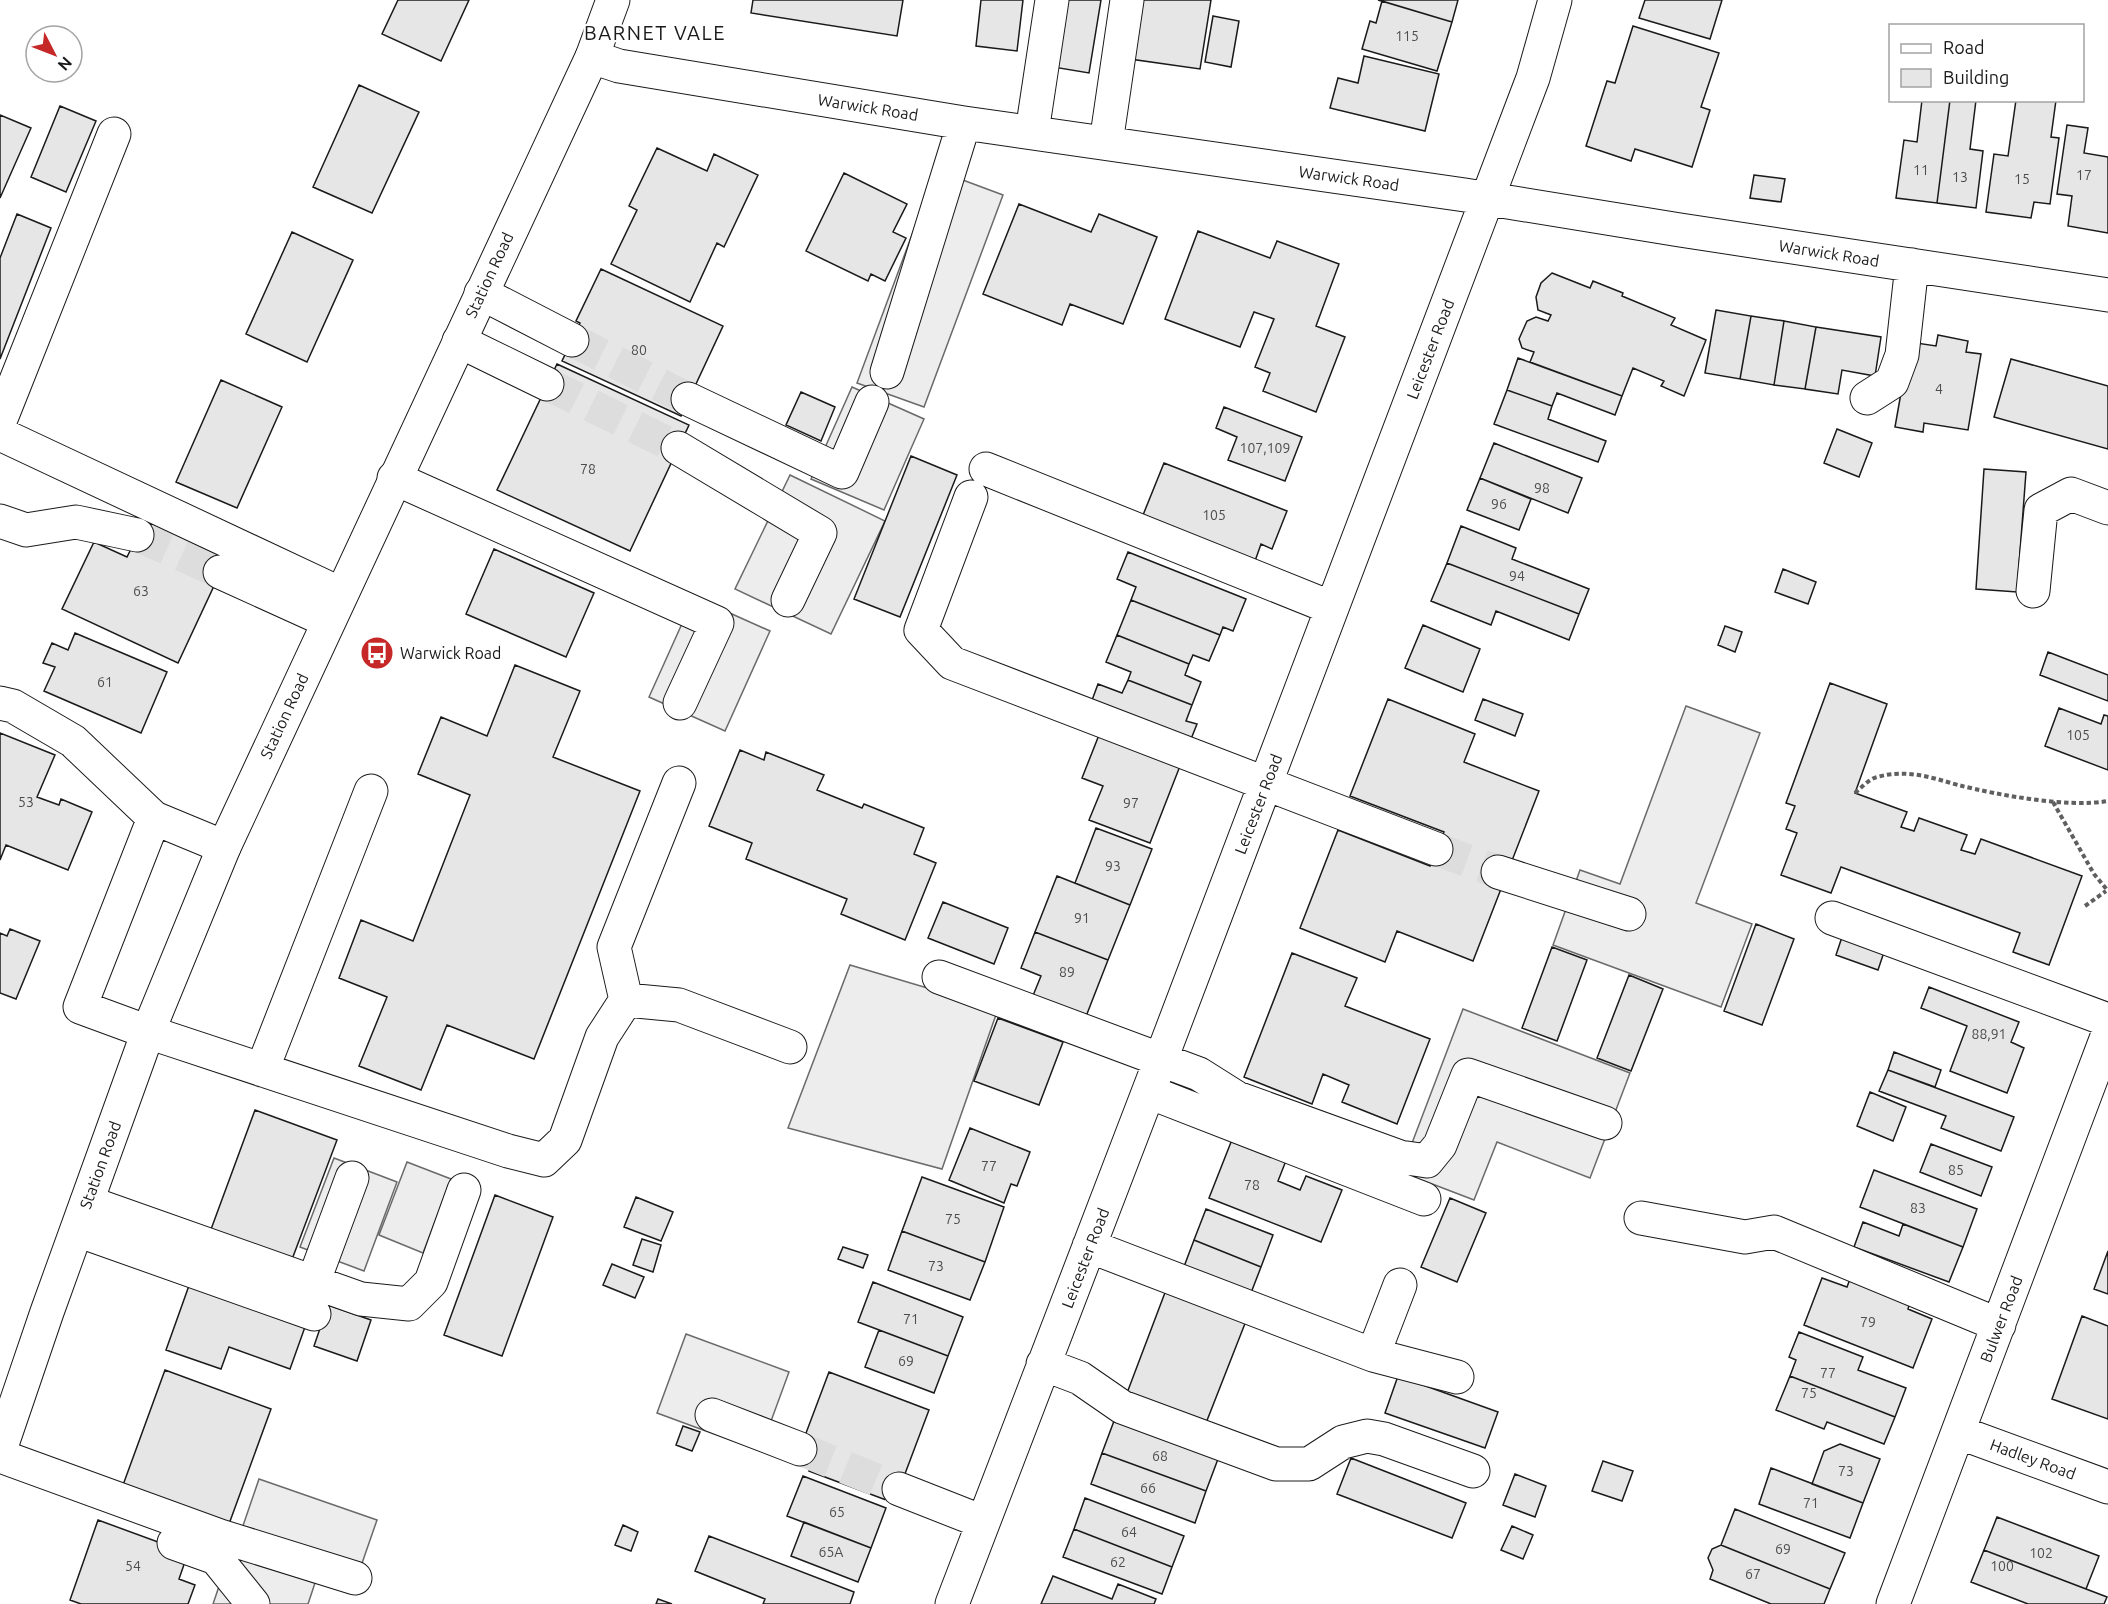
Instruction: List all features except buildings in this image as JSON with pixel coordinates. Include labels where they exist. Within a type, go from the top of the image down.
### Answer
[{"type":"street","name":"Station Road","points":[[0,1450],[148,1032],[224,847],[591,57],[614,0]]},
{"type":"street","points":[[1032,132],[1052,0]]},
{"type":"street","points":[[1106,143],[1126,0]]},
{"type":"street","name":"Leicester Road","points":[[952,1604],[1149,1092],[1533,78],[1555,0]]},
{"type":"street","name":"Warwick Road","points":[[591,57],[619,66],[964,123],[1487,199],[2108,295]]},
{"type":"street","points":[[887,372],[964,123]]},
{"type":"street","points":[[0,421],[114,134]]},
{"type":"street","points":[[1867,398],[1892,382],[1902,355],[1912,265]]},
{"type":"street","points":[[481,293],[572,340]]},
{"type":"street","points":[[459,341],[547,384]]},
{"type":"street","points":[[688,399],[842,472],[872,402]]},
{"type":"street","points":[[0,434],[334,607]]},
{"type":"street","points":[[678,448],[820,533],[788,600]]},
{"type":"street","points":[[394,478],[717,623],[680,703]]},
{"type":"street","points":[[1332,608],[978,483],[921,630],[952,663],[1436,849]]},
{"type":"street","points":[[2033,591],[2041,510],[2071,494],[2108,508]]},
{"type":"street","points":[[0,521],[26,530],[76,522],[137,535]]},
{"type":"street","points":[[220,572],[334,607]]},
{"type":"street","points":[[0,703],[14,706],[73,741],[154,818],[224,847]]},
{"type":"street","points":[[154,818],[80,1007],[262,1070],[497,1147],[544,1160],[565,1140],[602,1037],[626,1000],[614,947],[679,783]]},
{"type":"street","points":[[262,1070],[371,791]]},
{"type":"street","points":[[1498,872],[1629,914]]},
{"type":"street","points":[[1832,918],[2108,1020]]},
{"type":"street","points":[[939,977],[1199,1074],[1236,1098],[1400,1157],[1427,1161],[1440,1145],[1468,1075],[1605,1123]]},
{"type":"street","points":[[626,1000],[679,1005],[790,1047]]},
{"type":"street","name":"Bulwer Road","points":[[1893,1604],[2108,1034]]},
{"type":"street","points":[[1149,1092],[1424,1199]]},
{"type":"street","points":[[314,1298],[352,1178]]},
{"type":"street","points":[[82,1216],[314,1298],[361,1299],[409,1304],[431,1282],[464,1190]]},
{"type":"street","points":[[1641,1218],[1745,1237],[1774,1232],[1999,1325]]},
{"type":"street","points":[[1089,1246],[1373,1355],[1457,1377]]},
{"type":"street","points":[[1373,1355],[1400,1285]]},
{"type":"street","points":[[1043,1364],[1080,1378],[1122,1407],[1276,1464],[1309,1464],[1343,1442],[1367,1436],[1384,1439],[1473,1471]]},
{"type":"street","points":[[712,1415],[800,1449]]},
{"type":"street","name":"Hadley Road","points":[[1958,1432],[2108,1487]]},
{"type":"street","points":[[0,1456],[220,1536],[355,1578]]},
{"type":"street","points":[[0,1479],[216,1558],[253,1604]]},
{"type":"street","points":[[899,1489],[983,1522]]},
{"type":"path","points":[[1855,793],[1875,777],[1916,773],[1959,785],[2053,801],[2090,804],[2108,801]]},
{"type":"path","points":[[2053,801],[2094,874],[2107,891],[2085,906]]},
{"type":"shaded area","points":[[936,170],[1003,195],[924,407],[857,383]]},
{"type":"shaded area","points":[[852,387],[924,419],[884,510],[811,479]]},
{"type":"shaded area","points":[[790,475],[885,521],[831,634],[735,589]]},
{"type":"shaded area","points":[[694,597],[770,631],[725,731],[649,697]]},
{"type":"shaded area","points":[[1686,706],[1760,733],[1696,903],[1752,924],[1721,1007],[1553,945],[1580,870],[1620,884]]},
{"type":"shaded area","points":[[850,965],[998,1009],[942,1169],[788,1128]]},
{"type":"shaded area","points":[[1463,1009],[1630,1073],[1590,1178],[1497,1142],[1474,1200],[1401,1172]]},
{"type":"shaded area","points":[[334,1158],[397,1182],[364,1271],[300,1247]]},
{"type":"shaded area","points":[[407,1162],[451,1179],[423,1253],[379,1235]]},
{"type":"shaded area","points":[[686,1334],[789,1372],[760,1451],[657,1413]]},
{"type":"shaded area","points":[[259,1479],[377,1520],[352,1592],[234,1552]]},
{"type":"shaded area","points":[[230,1554],[315,1583],[308,1604],[213,1604]]},
{"type":"tunnel","points":[[572,340],[688,399]]},
{"type":"tunnel","points":[[547,384],[678,448]]},
{"type":"tunnel","points":[[137,535],[220,572]]},
{"type":"tunnel","points":[[1436,849],[1498,872]]},
{"type":"tunnel","points":[[800,1449],[899,1489]]},
{"type":"place","name":"Warwick Road","points":[[377,653]]},
{"type":"district","name":"BARNET VALE","points":[[655,33]]}]
